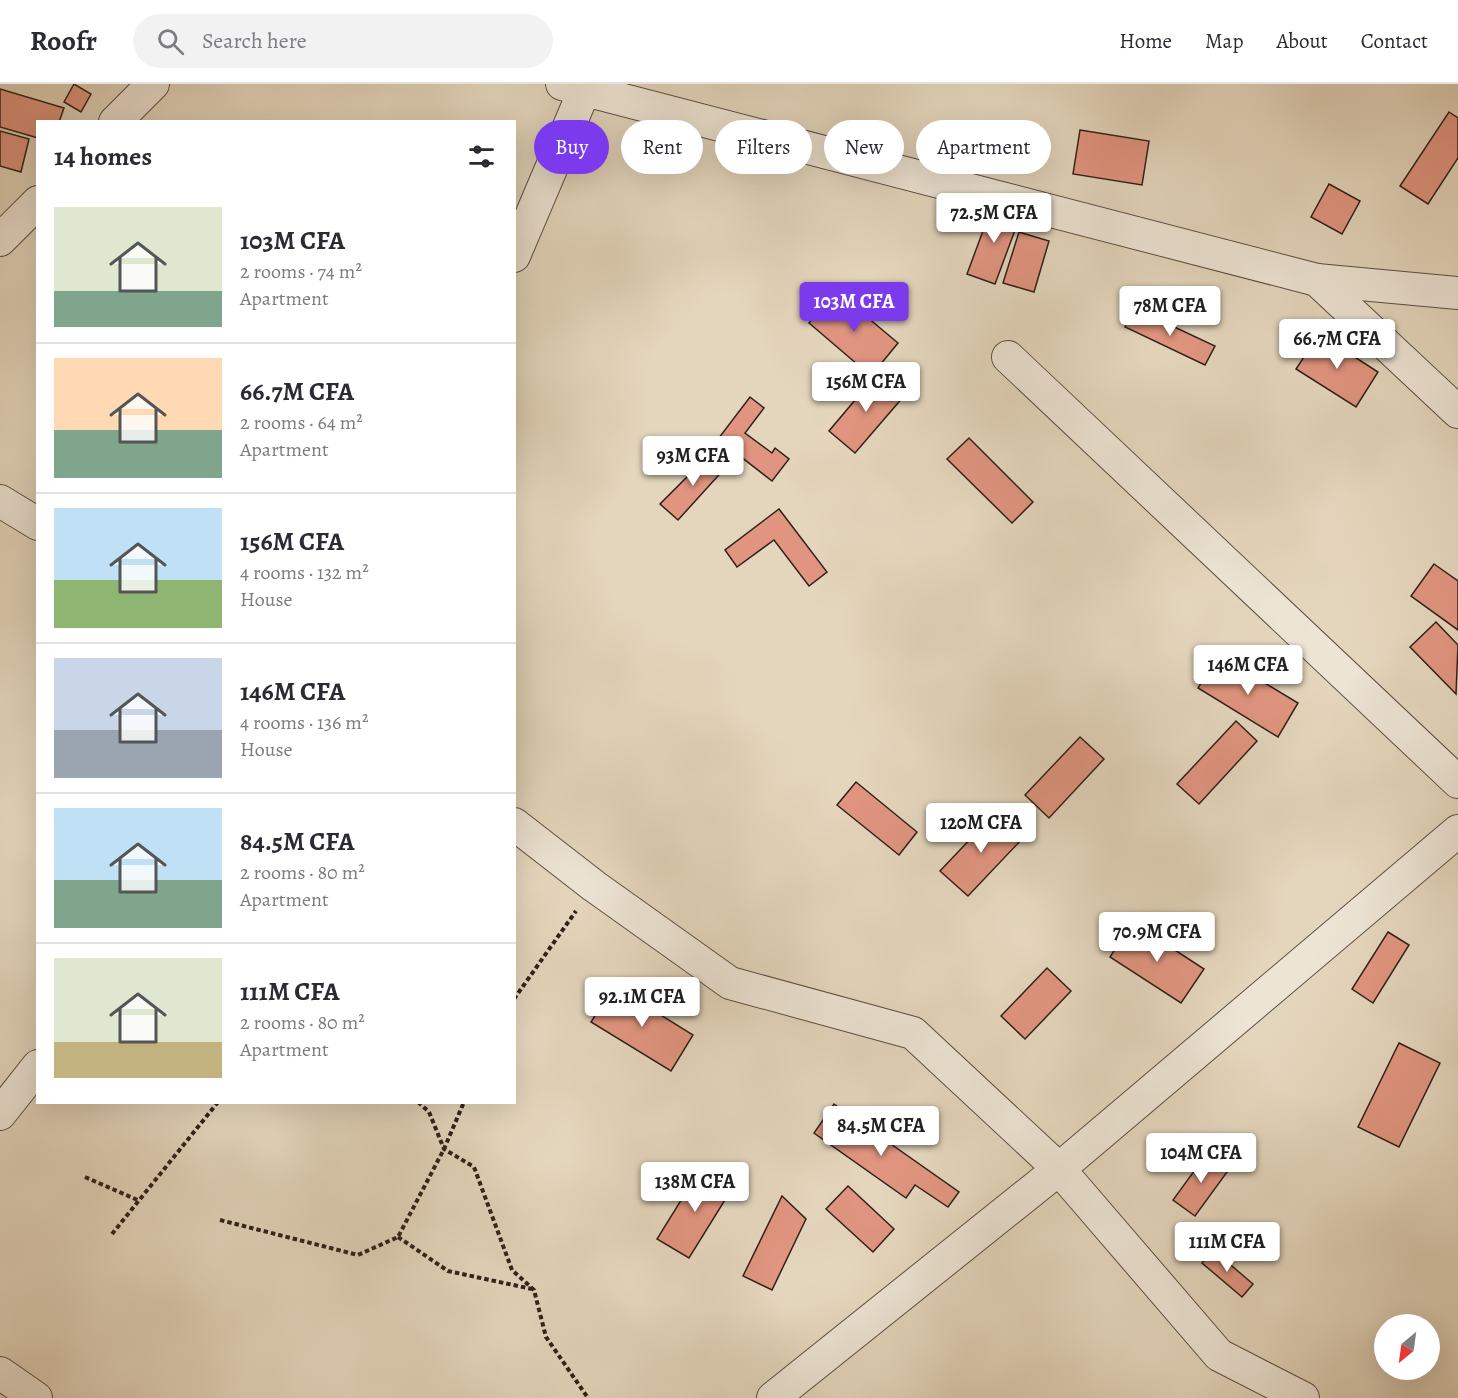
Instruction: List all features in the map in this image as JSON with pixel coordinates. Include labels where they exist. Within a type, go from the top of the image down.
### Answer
[{"type":"street","points":[[118,120],[153,84]]},
{"type":"street","points":[[516,251],[578,86],[1317,280],[1458,293]]},
{"type":"street","points":[[0,240],[36,204]]},
{"type":"street","points":[[1317,280],[1458,411]]},
{"type":"street","points":[[1008,357],[1458,782]]},
{"type":"street","points":[[0,501],[36,523]]},
{"type":"street","points":[[516,826],[594,886],[730,983],[913,1033],[1059,1169],[1219,1355],[1303,1398]]},
{"type":"street","points":[[773,1398],[1059,1169],[1458,831]]},
{"type":"street","points":[[0,1114],[36,1069]]},
{"type":"street","points":[[0,1373],[36,1398]]},
{"type":"path","points":[[516,996],[594,886]]},
{"type":"path","points":[[112,1234],[216,1104]]},
{"type":"path","points":[[420,1104],[429,1112],[444,1149],[474,1167],[512,1270],[534,1290],[546,1337],[588,1398]]},
{"type":"path","points":[[220,1220],[358,1255],[398,1237],[444,1149],[463,1104]]},
{"type":"path","points":[[85,1176],[140,1201]]},
{"type":"path","points":[[398,1237],[448,1271],[534,1290]]},
{"type":"building","points":[[74,84],[91,94],[81,112],[64,102]]},
{"type":"building","points":[[0,89],[64,108],[60,120],[36,120],[36,137],[0,127]]},
{"type":"building","points":[[1449,112],[1458,118],[1458,158],[1428,204],[1400,186]]},
{"type":"building","points":[[1080,130],[1149,141],[1142,185],[1073,174]]},
{"type":"building","points":[[0,131],[29,139],[21,172],[0,166]]},
{"type":"building","points":[[1329,184],[1360,201],[1342,234],[1311,217]]},
{"type":"building","points":[[993,204],[1021,214],[995,284],[967,274]]},
{"type":"building","points":[[1019,232],[1049,241],[1034,292],[1003,283]]},
{"type":"building","points":[[836,291],[898,343],[871,376],[809,323]]},
{"type":"building","points":[[1134,308],[1215,346],[1205,365],[1125,327]]},
{"type":"building","points":[[1319,334],[1378,372],[1356,407],[1296,369]]},
{"type":"building","points":[[877,374],[904,396],[855,453],[829,431]]},
{"type":"building","points":[[750,397],[764,408],[745,433],[772,453],[775,448],[789,459],[772,481],[718,439]]},
{"type":"building","points":[[969,438],[1033,502],[1012,523],[947,459]]},
{"type":"building","points":[[708,456],[727,466],[678,520],[660,504]]},
{"type":"building","points":[[779,509],[827,572],[809,586],[774,540],[737,567],[725,550]]},
{"type":"building","points":[[1434,564],[1458,581],[1458,630],[1411,596]]},
{"type":"building","points":[[1436,622],[1458,645],[1456,694],[1410,647]]},
{"type":"building","points":[[1218,655],[1298,703],[1278,737],[1198,688]]},
{"type":"building","points":[[1236,721],[1257,741],[1199,804],[1177,784]]},
{"type":"building","points":[[1080,737],[1104,759],[1049,818],[1025,795]]},
{"type":"building","points":[[856,782],[917,832],[899,855],[837,805]]},
{"type":"building","points":[[995,813],[1023,838],[968,896],[940,871]]},
{"type":"building","points":[[1132,922],[1204,969],[1181,1003],[1110,957]]},
{"type":"building","points":[[1388,932],[1409,945],[1373,1003],[1352,989]]},
{"type":"building","points":[[1047,968],[1071,991],[1025,1039],[1001,1016]]},
{"type":"building","points":[[614,986],[693,1035],[671,1071],[591,1022]]},
{"type":"building","points":[[1399,1043],[1440,1063],[1399,1147],[1358,1127]]},
{"type":"building","points":[[834,1104],[959,1192],[948,1207],[915,1185],[906,1198],[814,1133]]},
{"type":"building","points":[[1208,1152],[1230,1168],[1195,1216],[1173,1200]]},
{"type":"building","points":[[701,1168],[733,1187],[689,1258],[657,1239]]},
{"type":"building","points":[[848,1186],[894,1229],[873,1252],[826,1209]]},
{"type":"building","points":[[782,1196],[806,1219],[772,1290],[743,1276]]},
{"type":"building","points":[[1212,1249],[1253,1284],[1242,1297],[1202,1263]]}]
